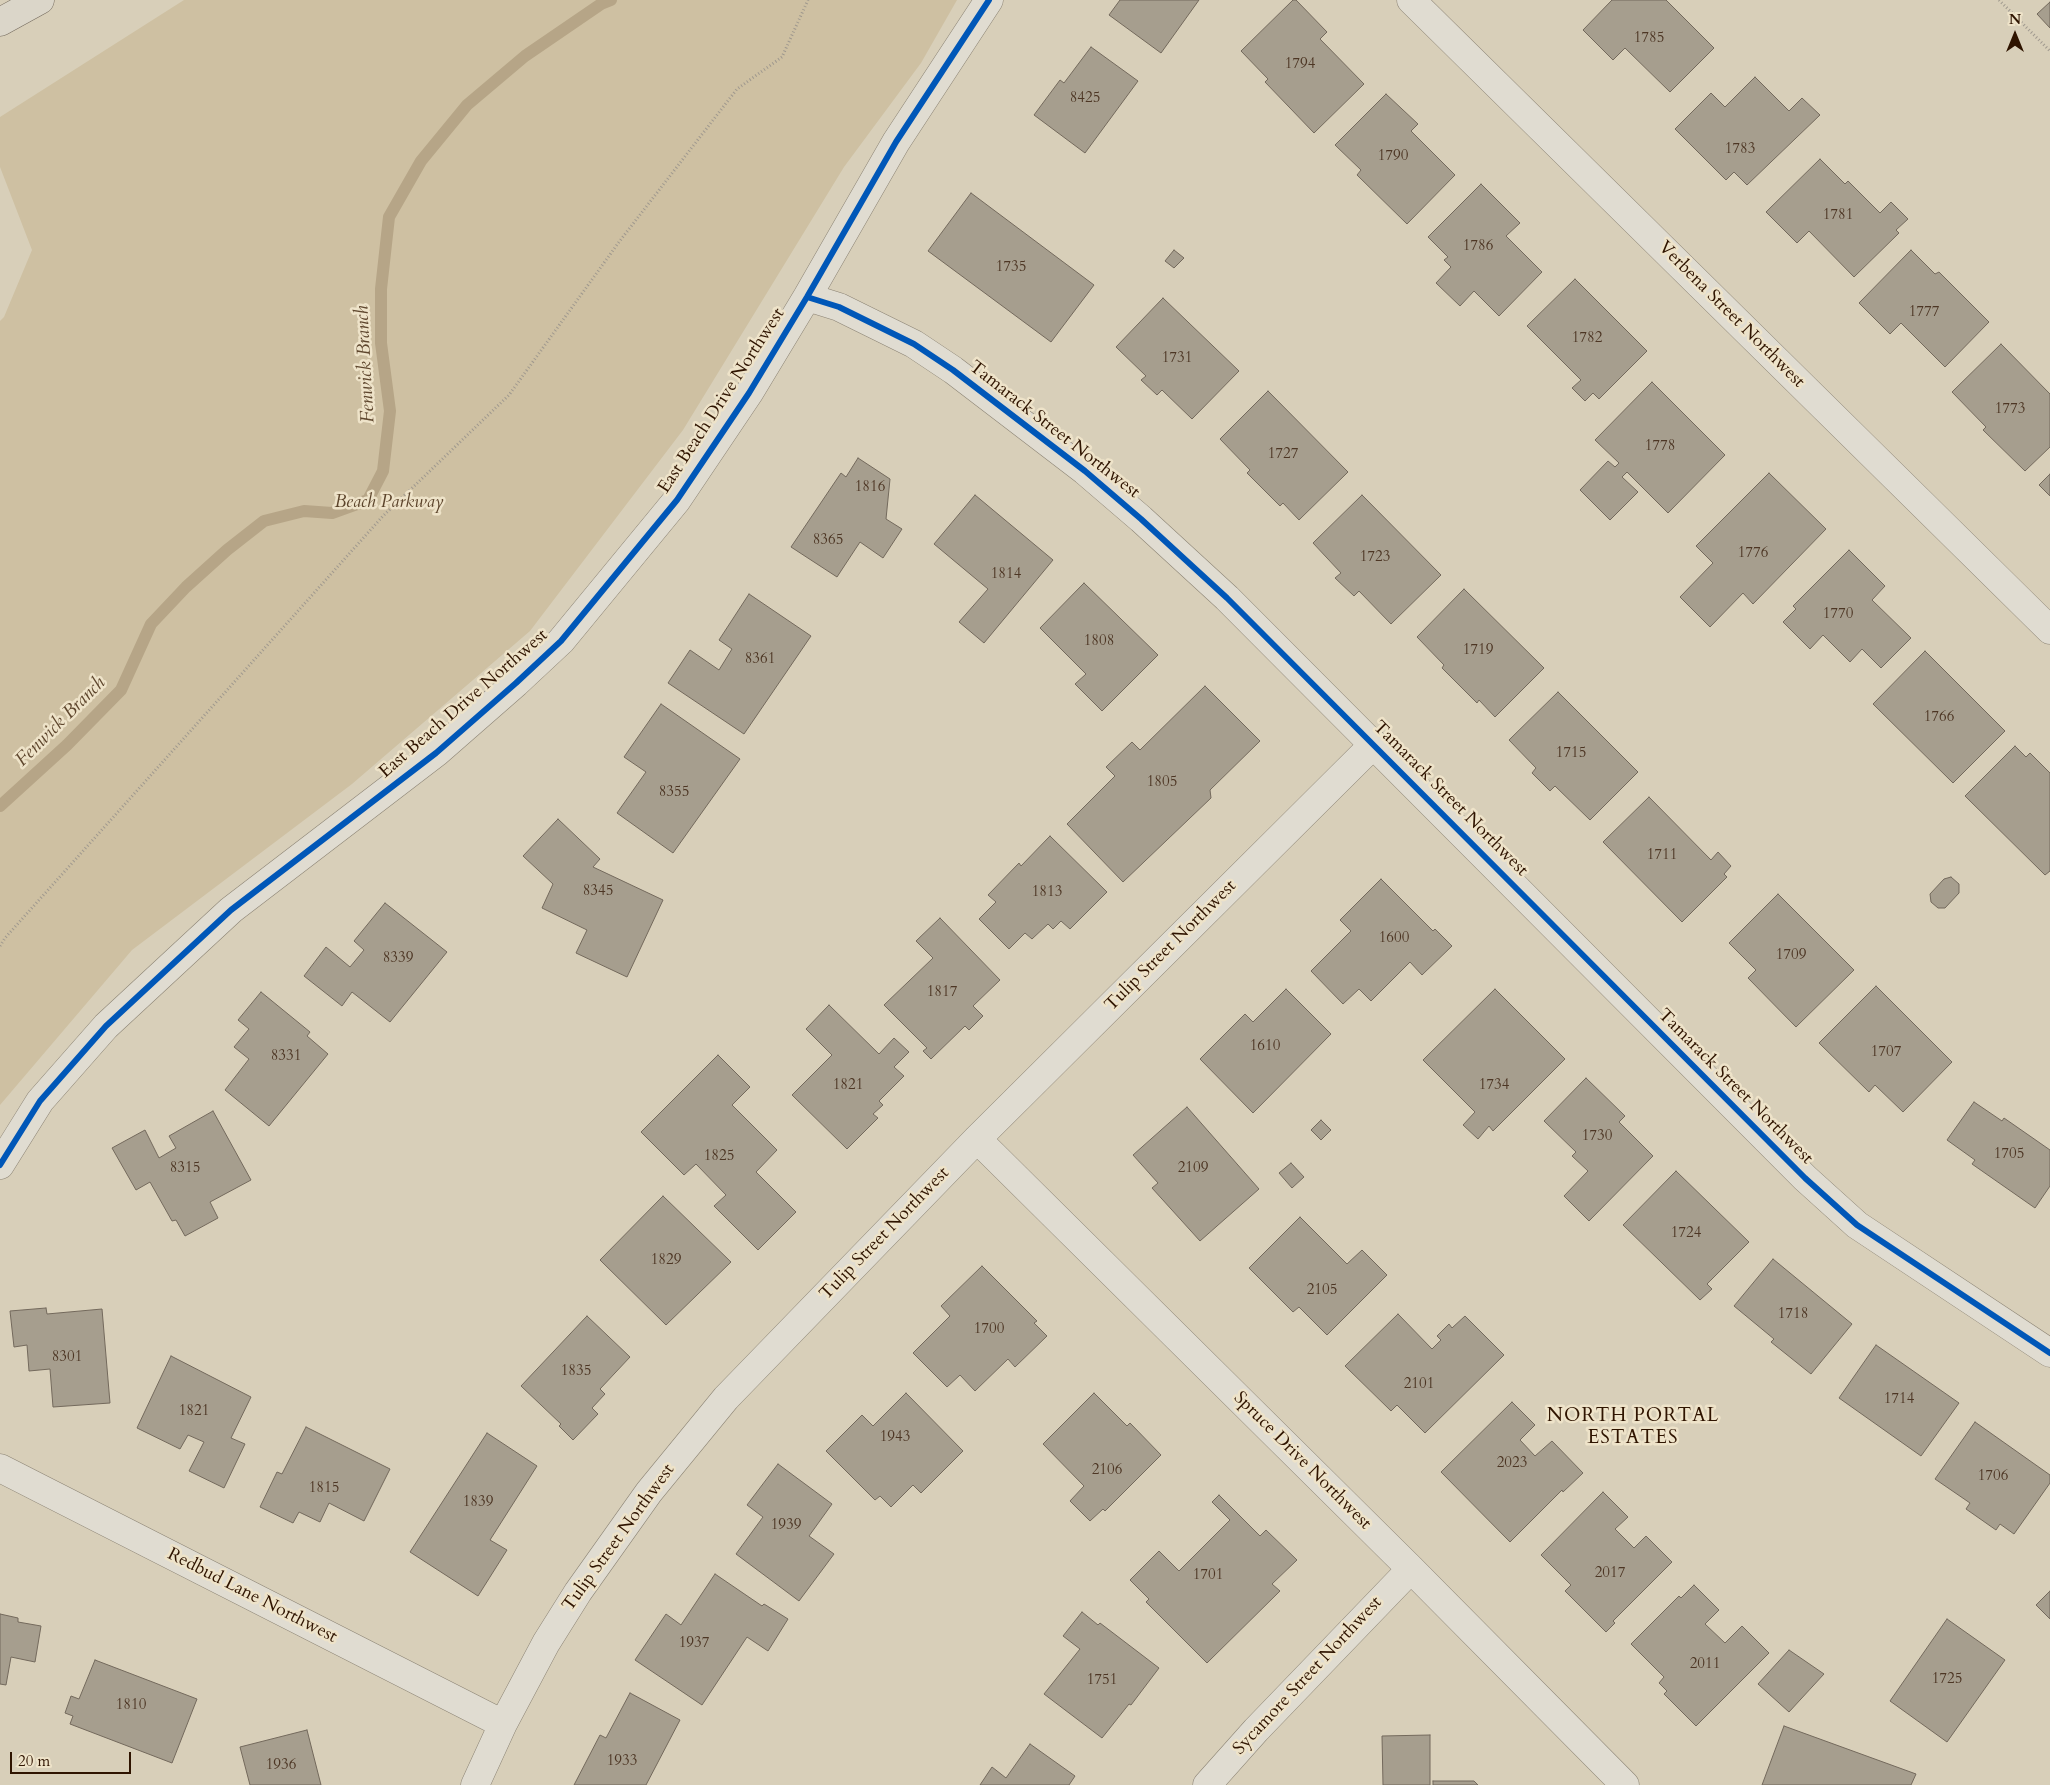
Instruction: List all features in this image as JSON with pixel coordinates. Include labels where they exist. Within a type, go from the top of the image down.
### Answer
[{"type":"main road","points":[[0,22],[35,1]]},
{"type":"street","name":"East Beach Drive Northwest","points":[[0,1166],[40,1100],[106,1026],[231,910],[436,753],[561,641],[677,500],[749,392],[807,297],[896,142],[989,0]]},
{"type":"street","name":"Verbena Street Northwest","points":[[1411,0],[2050,630]]},
{"type":"street","name":"Tamarack Street Northwest","points":[[807,297],[839,307],[914,344],[953,370],[1086,471],[1226,598],[1374,744],[1805,1178],[1858,1225],[2050,1354]]},
{"type":"street","name":"Tulip Street Northwest","points":[[475,1785],[546,1643],[578,1592],[649,1492],[726,1398],[977,1139],[1374,744]]},
{"type":"street","name":"Spruce Drive Northwest","points":[[977,1139],[1411,1568],[1625,1785]]},
{"type":"street","name":"Redbud Lane Northwest","points":[[0,1468],[504,1724]]},
{"type":"street","name":"Sycamore Street Northwest","points":[[1207,1785],[1256,1730],[1411,1568]]},
{"type":"path","points":[[0,946],[5,938],[384,516],[509,395],[619,242],[737,89],[782,57],[808,0]]},
{"type":"path","points":[[1999,0],[2050,51]]},
{"type":"green space","name":"Beach Parkway","points":[[184,0],[957,0],[921,63],[844,167],[683,430],[530,631],[352,784],[132,950],[0,1105],[0,321],[4,317],[32,250],[0,167],[0,117]]},
{"type":"building","points":[[1120,0],[1199,0],[1161,53],[1109,15]]},
{"type":"building","points":[[1293,0],[1296,0],[1327,32],[1320,39],[1364,84],[1314,133],[1265,82],[1268,79],[1241,51]]},
{"type":"building","points":[[1612,0],[1666,0],[1714,48],[1670,92],[1625,48],[1613,60],[1583,30]]},
{"type":"building","points":[[2050,2],[2050,28],[2037,14]]},
{"type":"building","points":[[1091,47],[1138,81],[1085,153],[1034,115],[1060,80],[1064,83]]},
{"type":"building","points":[[1755,77],[1789,111],[1802,98],[1820,115],[1747,185],[1734,172],[1726,180],[1675,129],[1711,93],[1725,107]]},
{"type":"building","points":[[1386,94],[1418,124],[1411,131],[1455,175],[1407,224],[1357,175],[1361,170],[1335,145]]},
{"type":"building","points":[[1820,159],[1845,184],[1848,181],[1880,213],[1891,202],[1908,219],[1896,230],[1899,233],[1854,277],[1809,231],[1797,243],[1766,212]]},
{"type":"building","points":[[1481,184],[1520,223],[1506,236],[1542,272],[1499,316],[1474,291],[1460,306],[1436,283],[1451,267],[1444,260],[1448,257],[1428,237]]},
{"type":"building","points":[[971,193],[1094,285],[1051,342],[928,251]]},
{"type":"building","points":[[1174,250],[1184,258],[1174,268],[1165,261]]},
{"type":"building","points":[[1911,250],[1935,274],[1939,272],[1989,322],[1945,367],[1901,323],[1890,334],[1859,303]]},
{"type":"building","points":[[1575,279],[1647,351],[1599,399],[1593,393],[1585,401],[1572,388],[1581,380],[1527,326]]},
{"type":"building","points":[[1163,298],[1239,371],[1192,419],[1162,390],[1157,395],[1141,380],[1146,376],[1116,347]]},
{"type":"building","points":[[2001,344],[2050,394],[2050,447],[2025,471],[1983,430],[1986,427],[1952,392]]},
{"type":"building","points":[[1652,382],[1725,455],[1668,513],[1627,472],[1622,477],[1638,492],[1610,520],[1580,490],[1608,461],[1615,467],[1619,463],[1595,440]]},
{"type":"building","points":[[1268,391],[1348,472],[1299,520],[1283,503],[1280,506],[1247,473],[1250,470],[1220,439]]},
{"type":"building","points":[[858,458],[890,479],[886,519],[902,529],[883,558],[860,542],[837,577],[791,547],[841,473],[846,477]]},
{"type":"building","points":[[1769,473],[1826,529],[1753,604],[1743,593],[1710,627],[1680,597],[1713,563],[1696,546]]},
{"type":"building","points":[[2050,474],[2050,496],[2039,485]]},
{"type":"building","points":[[975,495],[1053,560],[984,643],[959,622],[988,589],[934,544]]},
{"type":"building","points":[[1362,495],[1441,575],[1391,624],[1359,591],[1354,596],[1335,578],[1341,573],[1313,543]]},
{"type":"building","points":[[1849,550],[1885,586],[1872,600],[1911,638],[1881,668],[1862,649],[1850,662],[1823,635],[1810,649],[1783,622],[1796,609],[1793,606]]},
{"type":"building","points":[[1084,583],[1158,655],[1102,711],[1075,684],[1086,674],[1040,628]]},
{"type":"building","points":[[1464,589],[1544,668],[1495,717],[1479,700],[1477,703],[1442,668],[1444,665],[1417,637]]},
{"type":"building","points":[[749,594],[811,636],[744,734],[668,683],[690,650],[719,670],[732,649],[719,640]]},
{"type":"building","points":[[1925,651],[2005,731],[1953,783],[1873,704]]},
{"type":"building","points":[[1205,686],[1260,741],[1210,790],[1211,798],[1123,882],[1067,824],[1115,776],[1106,767],[1132,742],[1140,750]]},
{"type":"building","points":[[1558,692],[1638,772],[1590,820],[1555,786],[1550,791],[1532,773],[1536,768],[1509,740]]},
{"type":"building","points":[[661,704],[740,759],[673,853],[617,813],[646,772],[624,757]]},
{"type":"building","points":[[2015,746],[2026,757],[2030,753],[2050,773],[2050,871],[2045,875],[1965,796]]},
{"type":"building","points":[[1649,797],[1711,860],[1718,852],[1731,866],[1724,874],[1727,877],[1682,922],[1603,842]]},
{"type":"building","points":[[558,819],[600,859],[593,867],[663,900],[627,977],[576,953],[587,930],[542,908],[553,884],[523,856]]},
{"type":"building","points":[[1050,836],[1107,892],[1070,929],[1061,921],[1053,929],[1048,924],[1032,939],[1025,933],[1009,949],[979,919],[996,902],[988,895],[1019,863],[1021,866]]},
{"type":"building","points":[[1951,877],[1959,884],[1959,893],[1945,908],[1938,908],[1931,902],[1930,894],[1944,879]]},
{"type":"building","points":[[1381,879],[1433,931],[1435,929],[1452,946],[1422,975],[1410,962],[1371,1001],[1359,989],[1343,1004],[1311,971],[1351,931],[1340,920]]},
{"type":"building","points":[[1778,894],[1854,970],[1796,1027],[1748,978],[1756,970],[1729,943]]},
{"type":"building","points":[[385,903],[447,952],[390,1022],[352,992],[342,1006],[304,976],[326,947],[350,967],[364,950],[354,941]]},
{"type":"building","points":[[940,918],[1000,980],[973,1006],[983,1016],[969,1030],[965,1026],[931,1059],[923,1051],[927,1048],[884,1005],[933,958],[916,941]]},
{"type":"building","points":[[1876,986],[1952,1062],[1903,1112],[1875,1085],[1869,1092],[1819,1043]]},
{"type":"building","points":[[1286,989],[1331,1034],[1253,1113],[1200,1059],[1245,1014],[1253,1022]]},
{"type":"building","points":[[1495,989],[1565,1059],[1493,1131],[1489,1126],[1478,1139],[1463,1125],[1475,1112],[1423,1060]]},
{"type":"building","points":[[261,992],[310,1032],[307,1036],[328,1054],[269,1126],[225,1090],[249,1059],[234,1047],[249,1029],[238,1020]]},
{"type":"building","points":[[829,1005],[879,1054],[894,1038],[909,1052],[894,1067],[904,1076],[879,1101],[883,1105],[873,1114],[878,1118],[847,1149],[792,1095],[832,1055],[806,1029]]},
{"type":"building","points":[[718,1055],[750,1087],[732,1105],[777,1150],[756,1172],[796,1212],[758,1250],[714,1206],[726,1195],[696,1164],[684,1175],[641,1132]]},
{"type":"building","points":[[1586,1078],[1625,1116],[1619,1122],[1653,1156],[1589,1221],[1564,1196],[1588,1171],[1572,1156],[1576,1152],[1544,1121]]},
{"type":"building","points":[[1974,1102],[2002,1121],[2004,1118],[2050,1150],[2050,1186],[2035,1208],[1972,1164],[1975,1160],[1947,1140]]},
{"type":"building","points":[[1187,1107],[1259,1189],[1200,1241],[1152,1188],[1158,1183],[1133,1155]]},
{"type":"building","points":[[213,1111],[251,1180],[210,1202],[218,1218],[185,1236],[176,1220],[172,1221],[150,1182],[136,1190],[112,1148],[145,1130],[159,1158],[176,1148],[169,1136]]},
{"type":"building","points":[[1321,1120],[1331,1130],[1321,1140],[1311,1130]]},
{"type":"building","points":[[1291,1163],[1304,1177],[1292,1188],[1279,1173]]},
{"type":"building","points":[[1676,1171],[1749,1242],[1707,1284],[1712,1289],[1700,1300],[1623,1225]]},
{"type":"building","points":[[663,1196],[731,1262],[666,1325],[600,1260]]},
{"type":"building","points":[[1300,1217],[1347,1264],[1362,1250],[1387,1275],[1327,1335],[1299,1307],[1293,1312],[1249,1268]]},
{"type":"building","points":[[1773,1259],[1852,1324],[1811,1374],[1771,1342],[1774,1339],[1734,1306]]},
{"type":"building","points":[[982,1266],[1037,1321],[1034,1323],[1047,1336],[1015,1367],[1008,1359],[975,1391],[960,1375],[947,1387],[913,1353],[950,1316],[941,1306]]},
{"type":"building","points":[[46,1308],[47,1314],[102,1309],[110,1403],[53,1407],[50,1369],[29,1371],[27,1345],[14,1347],[10,1311]]},
{"type":"building","points":[[1398,1314],[1432,1349],[1441,1340],[1437,1336],[1449,1324],[1452,1328],[1465,1316],[1504,1355],[1425,1433],[1397,1405],[1391,1411],[1345,1366]]},
{"type":"building","points":[[587,1316],[630,1357],[600,1389],[605,1394],[592,1408],[598,1414],[573,1440],[559,1426],[561,1424],[521,1386]]},
{"type":"building","points":[[1876,1345],[1959,1403],[1921,1456],[1839,1398]]},
{"type":"building","points":[[171,1356],[251,1397],[231,1438],[245,1444],[224,1488],[189,1471],[204,1442],[188,1435],[180,1449],[137,1428]]},
{"type":"building","points":[[906,1393],[963,1451],[921,1493],[913,1485],[891,1507],[880,1496],[875,1500],[826,1451],[862,1415],[873,1426]]},
{"type":"building","points":[[1094,1393],[1127,1426],[1130,1423],[1161,1455],[1105,1511],[1103,1509],[1090,1521],[1070,1501],[1084,1486],[1043,1444]]},
{"type":"building","points":[[1512,1402],[1535,1425],[1520,1440],[1535,1456],[1552,1441],[1583,1473],[1563,1492],[1562,1490],[1510,1542],[1441,1472]]},
{"type":"building","points":[[1975,1422],[2050,1475],[2050,1483],[2014,1534],[2000,1524],[1996,1530],[1966,1509],[1970,1503],[1935,1479]]},
{"type":"building","points":[[306,1427],[390,1469],[364,1521],[329,1503],[320,1522],[299,1512],[293,1523],[260,1507],[277,1472],[282,1474]]},
{"type":"building","points":[[487,1433],[537,1466],[490,1540],[507,1550],[478,1596],[410,1552]]},
{"type":"building","points":[[778,1464],[832,1504],[809,1536],[834,1554],[799,1601],[736,1554],[763,1517],[747,1505]]},
{"type":"building","points":[[1603,1492],[1628,1517],[1615,1529],[1634,1548],[1646,1536],[1672,1562],[1613,1621],[1615,1623],[1606,1632],[1565,1591],[1571,1585],[1541,1555]]},
{"type":"building","points":[[1219,1495],[1260,1536],[1266,1530],[1297,1560],[1272,1584],[1280,1591],[1207,1663],[1146,1602],[1149,1599],[1130,1580],[1159,1551],[1179,1571],[1230,1520],[1212,1502]]},
{"type":"building","points":[[715,1574],[762,1606],[764,1604],[788,1619],[768,1651],[747,1637],[702,1705],[635,1660],[666,1614],[681,1625]]},
{"type":"building","points":[[1694,1585],[1719,1610],[1705,1624],[1725,1643],[1742,1626],[1769,1653],[1696,1726],[1664,1694],[1667,1691],[1659,1683],[1664,1677],[1631,1644],[1679,1596],[1681,1598]]},
{"type":"building","points":[[2050,1591],[2050,1619],[2036,1605]]},
{"type":"building","points":[[1082,1612],[1098,1625],[1100,1623],[1159,1668],[1131,1705],[1129,1704],[1102,1738],[1044,1694],[1080,1649],[1063,1636]]},
{"type":"building","points":[[0,1614],[18,1618],[18,1622],[41,1626],[35,1662],[11,1657],[6,1685],[0,1684]]},
{"type":"building","points":[[1947,1619],[2005,1660],[1947,1742],[1890,1701]]},
{"type":"building","points":[[1789,1650],[1824,1674],[1789,1712],[1758,1684]]},
{"type":"building","points":[[95,1660],[197,1699],[172,1763],[70,1724],[73,1716],[65,1713],[71,1696],[79,1699]]},
{"type":"building","points":[[630,1693],[680,1720],[646,1785],[574,1785],[600,1735],[606,1738]]},
{"type":"building","points":[[1784,1726],[1916,1774],[1911,1785],[1762,1785]]},
{"type":"building","points":[[307,1730],[321,1785],[250,1785],[240,1747]]},
{"type":"building","points":[[1430,1735],[1430,1785],[1383,1785],[1382,1736]]},
{"type":"building","points":[[1030,1744],[1075,1776],[1069,1785],[980,1785],[992,1767],[1006,1778]]},
{"type":"building","points":[[1433,1781],[1474,1781],[1478,1785],[1433,1785]]},
{"type":"waterway","name":"Fenwick Branch","points":[[0,806],[67,745],[121,690],[151,624],[186,587],[227,550],[264,521],[304,511],[332,513],[368,500],[383,471],[390,411],[381,343],[381,289],[389,217],[421,161],[467,105],[525,56],[601,4],[611,0]]},
{"type":"cycle path","points":[[0,1165],[40,1101],[106,1026],[231,910],[436,753],[561,641],[677,500],[749,393],[807,297],[896,142],[989,0]]},
{"type":"cycle path","points":[[807,297],[839,307],[914,344],[953,370],[1085,471],[1141,519],[1227,598],[1805,1178],[1857,1225],[2050,1353]]},
{"type":"district","name":"NORTH PORTAL ESTATES","points":[[1633,1428]]}]
